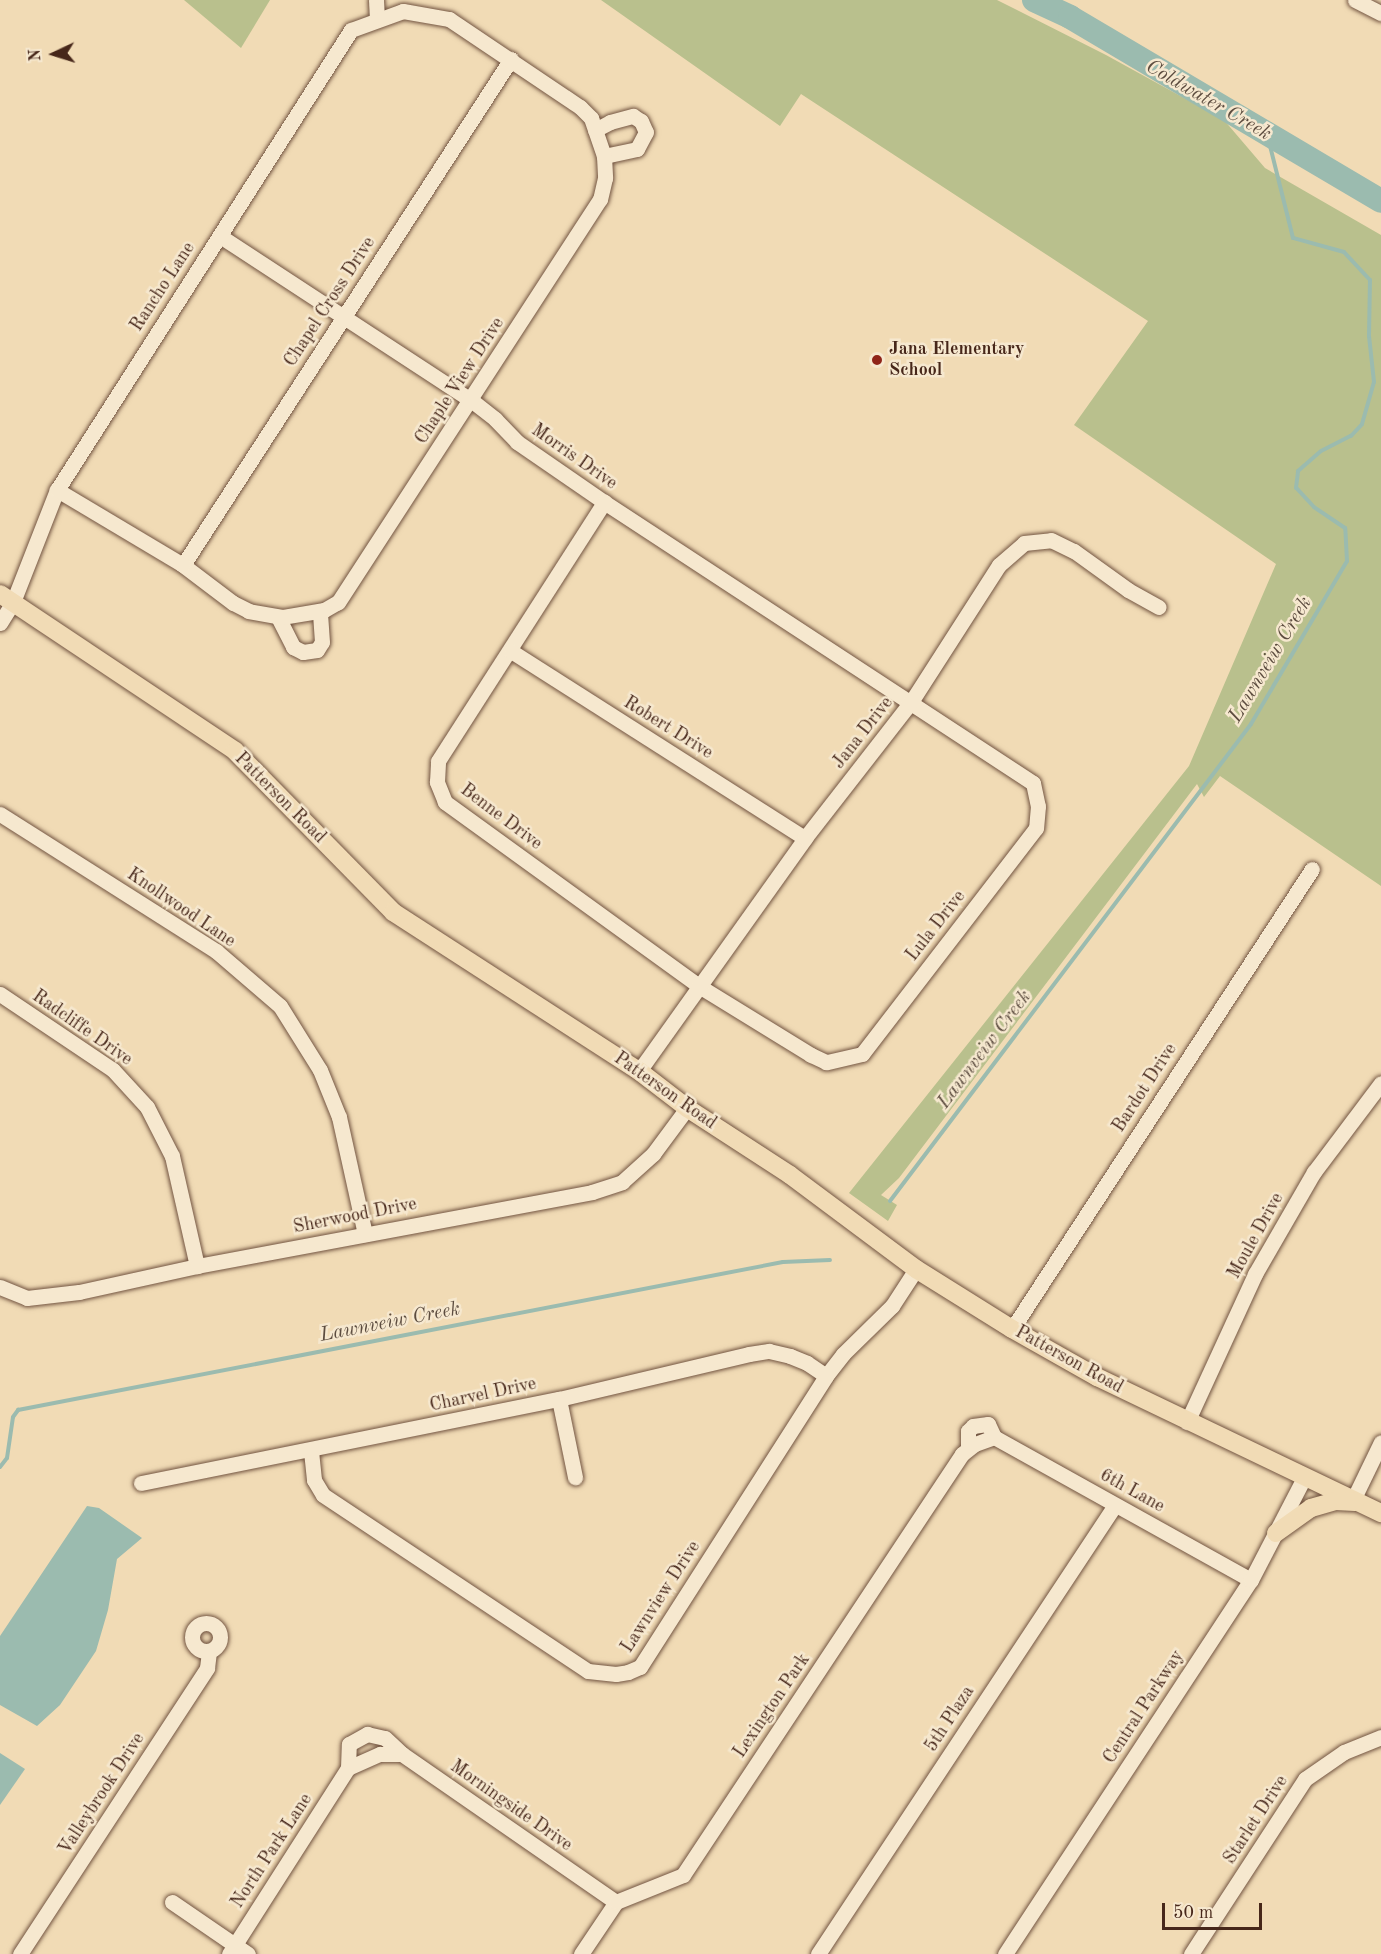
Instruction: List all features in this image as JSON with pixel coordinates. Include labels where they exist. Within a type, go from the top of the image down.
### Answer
[{"type":"main road","name":"Patterson Road","points":[[7,598],[235,751],[393,912],[639,1071],[687,1108],[790,1175],[916,1269],[1012,1329],[1097,1377],[1381,1513]]},
{"type":"main road","points":[[1276,1533],[1311,1508],[1336,1501],[1355,1501]]},
{"type":"street","points":[[376,0],[377,19]]},
{"type":"street","points":[[1355,0],[1381,13]]},
{"type":"street","name":"Rancho Lane","points":[[0,623],[7,598],[57,490],[351,30],[410,7]]},
{"type":"street","name":"Chaple View Drive","points":[[57,490],[183,565],[233,603],[249,611],[278,617],[320,611],[338,603],[600,199],[605,178],[604,156],[591,118],[580,107],[449,19],[410,7]]},
{"type":"street","name":"Chapel Cross Drive","points":[[183,565],[511,59]]},
{"type":"street","points":[[595,130],[610,122],[633,116],[642,121],[646,132],[637,149],[604,156]]},
{"type":"street","name":"Morris Drive","points":[[219,236],[471,400],[495,418],[517,442],[604,502],[911,702]]},
{"type":"street","name":"Benne Drive","points":[[604,502],[511,651],[438,761],[437,782],[446,802],[699,986]]},
{"type":"street","name":"Jana Drive","points":[[639,1071],[805,838],[911,702],[999,565],[1024,543],[1051,540],[1074,551],[1128,590],[1159,607]]},
{"type":"street","points":[[278,617],[293,647],[303,652],[317,650],[322,642],[320,611]]},
{"type":"street","name":"Robert Drive","points":[[511,651],[805,838]]},
{"type":"street","name":"Lula Drive","points":[[699,986],[826,1062],[862,1054],[1036,828],[1038,806],[1033,783],[911,702]]},
{"type":"street","name":"Knollwood Lane","points":[[0,814],[216,951],[280,1006],[320,1070],[339,1117],[365,1234]]},
{"type":"street","name":"Bardot Drive","points":[[1012,1329],[1312,869]]},
{"type":"street","name":"Radcliffe Drive","points":[[0,994],[113,1070],[147,1107],[172,1156],[197,1266]]},
{"type":"street","name":"Moule Drive","points":[[1187,1422],[1255,1274],[1314,1172],[1381,1083]]},
{"type":"street","name":"Sherwood Drive","points":[[0,1287],[27,1298],[79,1292],[197,1266],[592,1192],[622,1182],[653,1154],[687,1108]]},
{"type":"street","name":"Lawnview Drive","points":[[311,1451],[314,1480],[323,1495],[588,1671],[616,1674],[640,1667],[826,1377],[843,1354],[892,1306],[916,1269]]},
{"type":"street","name":"Charvel Drive","points":[[141,1483],[311,1451],[559,1399],[748,1354],[769,1351],[807,1363],[826,1377]]},
{"type":"street","points":[[559,1399],[575,1477]]},
{"type":"street","name":"Lexington Park","points":[[616,1902],[683,1875],[968,1448],[994,1437]]},
{"type":"street","name":"6th Lane","points":[[994,1437],[1251,1580]]},
{"type":"street","points":[[1355,1501],[1381,1442]]},
{"type":"street","name":"Central Parkway","points":[[1005,1954],[1251,1580],[1305,1476]]},
{"type":"street","name":"5th Plaza","points":[[818,1954],[1115,1505]]},
{"type":"street","name":"Valleybrook Drive","points":[[20,1954],[207,1668],[208,1651]]},
{"type":"street","name":"North Park Lane","points":[[232,1949],[348,1768],[349,1744],[367,1734],[385,1738],[402,1754]]},
{"type":"street","name":"Starlet Drive","points":[[1191,1954],[1305,1779],[1344,1752],[1381,1737]]},
{"type":"street","points":[[348,1768],[380,1754],[402,1754]]},
{"type":"street","name":"Morningside Drive","points":[[402,1754],[616,1902]]},
{"type":"street","points":[[172,1902],[232,1949],[248,1954]]},
{"type":"street","points":[[581,1954],[616,1902]]},
{"type":"green space","points":[[184,0],[270,0],[241,48]]},
{"type":"green space","points":[[601,0],[997,0],[1106,55],[1224,120],[1265,168],[1381,235],[1381,886],[1220,776],[1204,797],[1197,784],[899,1178],[881,1195],[897,1205],[888,1221],[849,1193],[1189,766],[1276,564],[1074,425],[1148,321],[801,94],[780,126]]},
{"type":"shaded area","points":[[87,1506],[99,1508],[142,1538],[117,1559],[108,1610],[96,1651],[60,1705],[37,1726],[0,1705],[0,1636]]},
{"type":"shaded area","points":[[0,1753],[25,1769],[0,1805]]},
{"type":"waterway","name":"Coldwater Creek","points":[[1034,0],[1070,17],[1381,201]]},
{"type":"waterway","name":"Lawnveiw Creek","points":[[890,1201],[1251,724],[1347,561],[1345,528],[1314,507],[1296,488],[1298,471],[1321,451],[1351,436],[1362,424],[1374,382],[1369,336],[1370,280],[1344,252],[1293,238],[1267,134]]},
{"type":"waterway","name":"Lawnveiw Creek","points":[[0,1467],[7,1458],[13,1417],[18,1410],[783,1262],[830,1260]]},
{"type":"place","name":"Jana Elementary School","points":[[877,360]]}]
